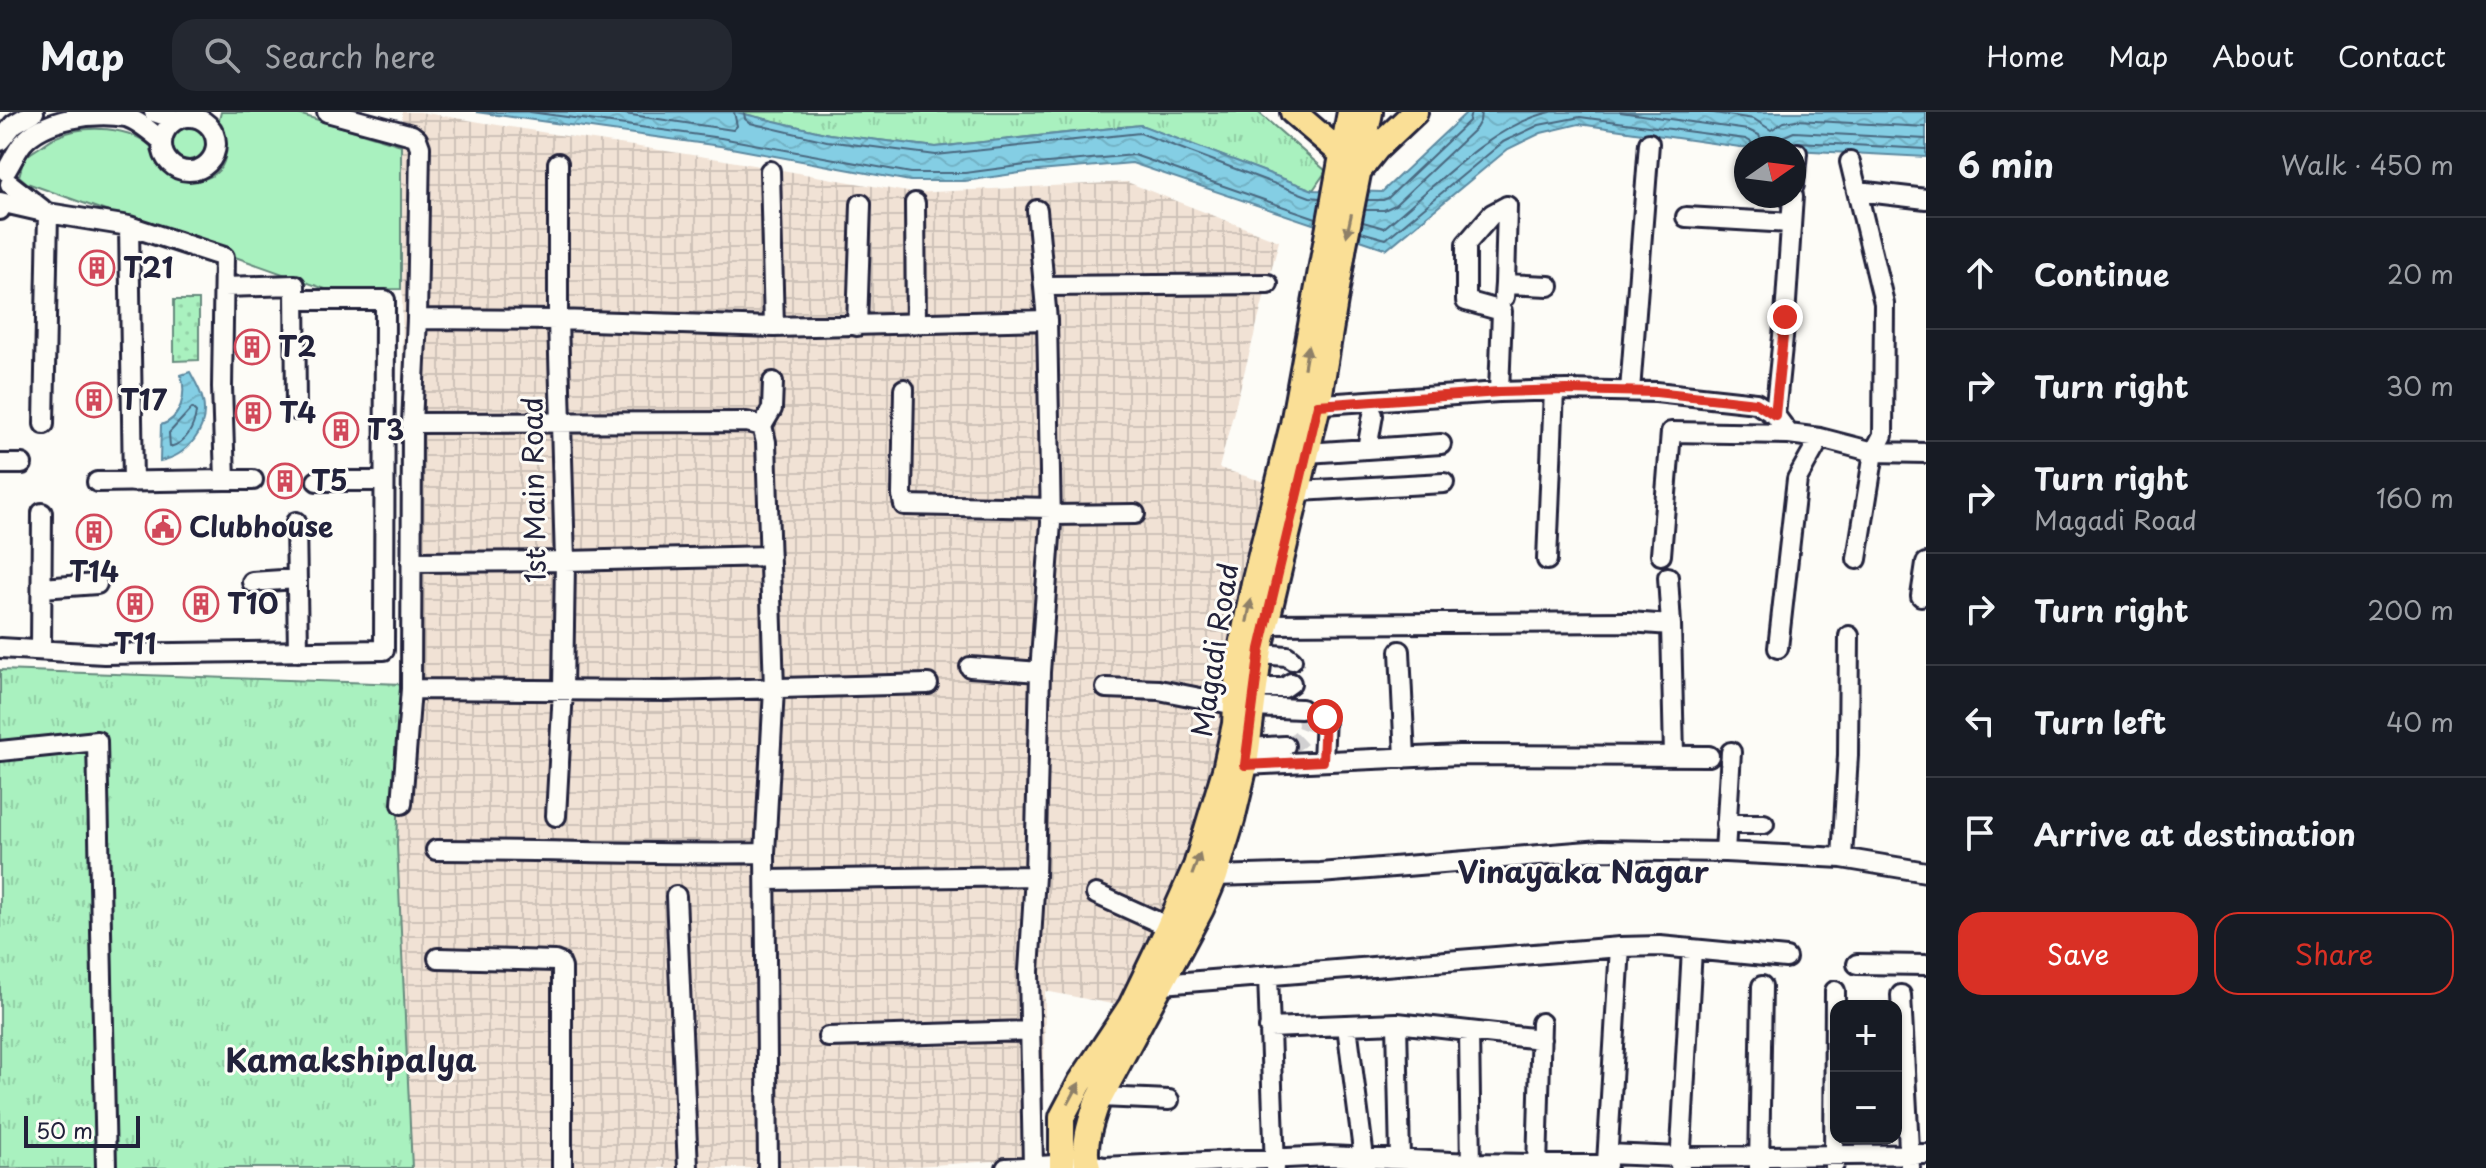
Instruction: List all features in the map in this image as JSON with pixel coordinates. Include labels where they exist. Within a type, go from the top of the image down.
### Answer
[{"type":"main road","points":[[1293,112],[1341,153]]},
{"type":"main road","points":[[1351,177],[1415,112]]},
{"type":"main road","name":"Magadi Road","points":[[1351,177],[1341,153],[1358,116]]},
{"type":"main road","name":"Magadi Road","points":[[1061,1166],[1062,1117],[1080,1083],[1131,1006],[1169,927],[1196,866],[1225,770],[1235,724],[1248,700],[1238,667],[1254,583],[1308,406],[1332,263],[1351,177],[1358,116]]},
{"type":"main road","name":"Magadi Road","points":[[1087,1165],[1088,1132],[1100,1097],[1201,909],[1232,820],[1246,756],[1248,700],[1307,453],[1308,406]]},
{"type":"street","points":[[0,141],[14,124],[34,112]]},
{"type":"street","points":[[154,112],[195,117],[215,141],[211,158],[198,170],[180,170],[166,158],[162,141],[165,132],[195,117]]},
{"type":"street","points":[[327,112],[412,135],[419,143],[412,423],[411,689],[402,804]]},
{"type":"street","points":[[0,210],[0,202],[9,191],[5,174],[22,144],[48,124],[78,114],[123,116],[134,120],[162,141]]},
{"type":"street","points":[[1630,391],[1649,143]]},
{"type":"street","points":[[1850,162],[1884,303],[1883,435],[1874,452],[1857,559]]},
{"type":"street","name":"1st Main Road","points":[[556,816],[563,690],[565,561],[558,320],[558,163]]},
{"type":"street","points":[[770,171],[774,327]]},
{"type":"street","points":[[5,174],[48,213],[44,424]]},
{"type":"street","points":[[1858,191],[1926,199]]},
{"type":"street","points":[[0,202],[129,226],[224,257],[222,387],[225,480]]},
{"type":"street","points":[[915,203],[916,323]]},
{"type":"street","points":[[857,326],[861,204]]},
{"type":"street","points":[[1499,392],[1507,206],[1492,214],[1466,244],[1466,301],[1502,311]]},
{"type":"street","points":[[1775,415],[1792,208]]},
{"type":"street","points":[[1033,1166],[1029,971],[1035,876],[1040,672],[1051,511],[1047,320],[1037,210]]},
{"type":"street","points":[[1686,217],[1791,223]]},
{"type":"street","points":[[129,226],[133,482]]},
{"type":"street","points":[[1044,286],[1268,284]]},
{"type":"street","points":[[1505,284],[1549,286]]},
{"type":"street","points":[[224,287],[295,285],[296,410]]},
{"type":"street","points":[[0,648],[104,654],[384,650],[385,300],[295,300]]},
{"type":"street","points":[[417,319],[774,327],[1047,320]]},
{"type":"street","points":[[768,1168],[765,853],[774,689],[766,442],[762,426],[772,409],[773,382]]},
{"type":"street","points":[[904,389],[904,505],[1135,514]]},
{"type":"street","points":[[1547,560],[1554,390]]},
{"type":"street","points":[[1308,406],[1499,392],[1656,392],[1756,403],[1775,415],[1789,434]]},
{"type":"street","points":[[1367,449],[1373,415]]},
{"type":"street","points":[[412,423],[747,422],[762,426]]},
{"type":"street","points":[[1661,555],[1671,432],[1789,434],[1820,438],[1874,452],[1926,453]]},
{"type":"street","points":[[1778,648],[1797,479],[1820,438]]},
{"type":"street","points":[[1307,453],[1441,444]]},
{"type":"street","points":[[0,464],[22,464]]},
{"type":"street","points":[[317,481],[384,473],[412,464]]},
{"type":"street","points":[[97,482],[253,480]]},
{"type":"street","points":[[1299,491],[1444,483]]},
{"type":"street","points":[[41,650],[42,513]]},
{"type":"street","points":[[296,522],[298,652]]},
{"type":"street","points":[[411,562],[770,556]]},
{"type":"street","points":[[1921,596],[1926,563]]},
{"type":"street","points":[[1668,577],[1674,756]]},
{"type":"street","points":[[252,582],[297,579]]},
{"type":"street","points":[[42,588],[97,584]]},
{"type":"street","points":[[1266,624],[1629,622],[1671,625]]},
{"type":"street","points":[[1842,858],[1848,755],[1849,636]]},
{"type":"street","points":[[1400,651],[1405,758]]},
{"type":"street","points":[[1259,654],[1287,656],[1292,660]]},
{"type":"street","points":[[970,667],[1040,672]]},
{"type":"street","points":[[1248,700],[1291,683]]},
{"type":"street","points":[[411,689],[774,689],[928,684]]},
{"type":"street","points":[[1106,688],[1159,690],[1301,709]]},
{"type":"street","points":[[1323,761],[1325,717]]},
{"type":"street","points":[[0,751],[97,741],[106,1168]]},
{"type":"street","points":[[1246,756],[1285,746]]},
{"type":"street","points":[[1725,852],[1731,752]]},
{"type":"street","points":[[1246,756],[1323,761],[1459,755],[1709,756]]},
{"type":"street","points":[[1726,824],[1764,824]]},
{"type":"street","points":[[436,850],[553,850],[660,855],[765,853]]},
{"type":"street","points":[[1215,876],[1320,873],[1601,850],[1842,858],[1926,872]]},
{"type":"street","points":[[767,880],[1035,876]]},
{"type":"street","points":[[1096,894],[1169,927]]},
{"type":"street","points":[[676,896],[688,1168]]},
{"type":"street","points":[[1162,984],[1620,947],[1692,949],[1786,958]]},
{"type":"street","points":[[1607,1162],[1620,947]]},
{"type":"street","points":[[1680,1163],[1692,949]]},
{"type":"street","points":[[438,958],[560,963],[562,1168]]},
{"type":"street","points":[[1857,964],[1926,965]]},
{"type":"street","points":[[1268,975],[1275,1163]]},
{"type":"street","points":[[1760,1162],[1762,986]]},
{"type":"street","points":[[1834,1162],[1835,991]]},
{"type":"street","points":[[1006,1168],[1400,1159],[1429,1164],[1537,1166],[1607,1162],[1915,1159],[1901,995]]},
{"type":"street","points":[[1269,1028],[1397,1023],[1469,1031],[1541,1031],[1537,1166]]},
{"type":"street","points":[[1397,1023],[1400,1159]]},
{"type":"street","points":[[1347,1026],[1364,1162]]},
{"type":"street","points":[[828,1037],[1030,1031]]},
{"type":"street","points":[[1469,1031],[1471,1166]]},
{"type":"street","points":[[1100,1097],[1169,1100]]},
{"type":"shaded area","points":[[402,112],[420,112],[719,159],[913,193],[1127,182],[1279,241],[1219,468],[1265,482],[1228,721],[1179,877],[1117,1005],[1045,991],[1043,1158],[886,1168],[412,1168],[397,845],[403,684]]},
{"type":"green space","points":[[221,112],[292,112],[401,145],[401,289],[328,290],[27,183],[19,176],[25,158],[50,140],[80,130],[107,129],[121,131],[145,142],[155,150],[171,175],[201,180],[219,170],[224,162],[226,152],[217,128]]},
{"type":"green space","points":[[736,112],[1258,112],[1326,171],[1313,190],[1140,125],[936,147],[829,134]]},
{"type":"green space","points":[[189,125],[202,130],[207,143],[202,156],[189,161],[176,156],[171,143],[176,130]]},
{"type":"green space","points":[[174,300],[199,300],[199,360],[174,361]]},
{"type":"green space","points":[[0,670],[403,684],[397,845],[412,1168],[0,1168]]},
{"type":"water","points":[[476,112],[736,112],[829,134],[936,147],[1141,125],[1313,190],[1382,192],[1467,112],[1926,112],[1926,157],[1806,151],[1806,136],[1734,136],[1734,146],[1579,124],[1541,133],[1508,149],[1387,249],[1132,163],[965,181],[910,181],[720,146]]},
{"type":"water","points":[[190,372],[202,397],[203,422],[187,447],[179,454],[160,461],[161,425],[178,412],[183,398],[181,375]]},
{"type":"tunnel","points":[[1285,746],[1305,732],[1307,722],[1301,709]]},
{"type":"place","name":"T21","points":[[97,268]]},
{"type":"place","name":"T2","points":[[252,347]]},
{"type":"place","name":"T17","points":[[94,400]]},
{"type":"place","name":"T4","points":[[253,413]]},
{"type":"place","name":"T3","points":[[341,430]]},
{"type":"place","name":"T5","points":[[285,481]]},
{"type":"place","name":"Clubhouse","points":[[163,527]]},
{"type":"place","name":"T14","points":[[94,532]]},
{"type":"place","name":"T11","points":[[135,604]]},
{"type":"place","name":"T10","points":[[201,604]]},
{"type":"district","name":"Vinayaka Nagar","points":[[1583,873]]},
{"type":"district","name":"Kamakshipalya","points":[[351,1061]]},
{"type":"route","points":[[1325,717],[1323,761],[1245,765],[1260,649],[1318,405],[1567,390],[1656,392],[1756,403],[1775,415],[1785,317]]}]
